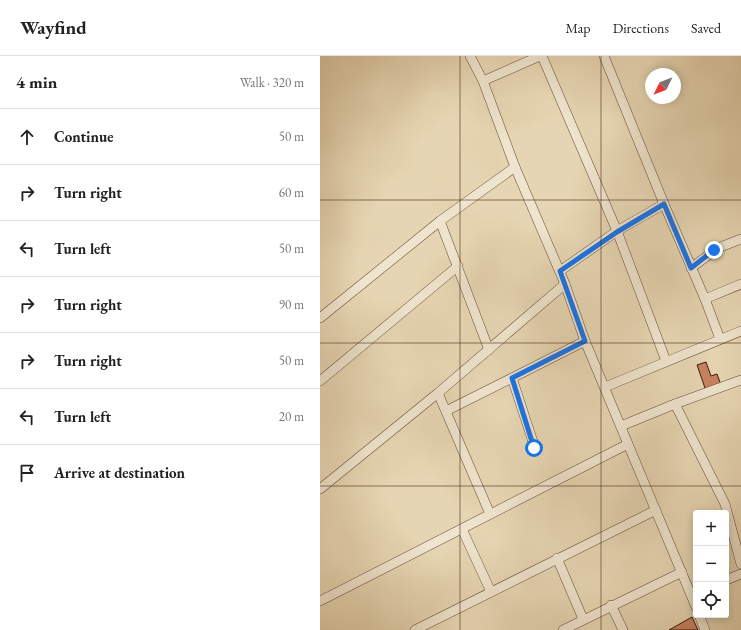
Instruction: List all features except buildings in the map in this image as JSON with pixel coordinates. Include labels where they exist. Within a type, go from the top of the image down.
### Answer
[{"type":"street","points":[[470,56],[483,81],[514,167],[560,271],[585,341],[682,572],[693,592]]},
{"type":"street","points":[[483,81],[541,56],[617,232],[666,362]]},
{"type":"street","points":[[604,56],[664,204],[705,299],[720,339]]},
{"type":"street","points":[[320,318],[440,221],[514,167]]},
{"type":"street","points":[[560,271],[617,232],[664,204]]},
{"type":"street","points":[[440,221],[489,350]]},
{"type":"street","points":[[691,268],[718,248],[741,238]]},
{"type":"street","points":[[320,381],[458,266]]},
{"type":"street","points":[[320,489],[438,393],[565,284]]},
{"type":"street","points":[[705,299],[741,284]]},
{"type":"street","points":[[605,387],[741,331]]},
{"type":"street","points":[[446,411],[585,341]]},
{"type":"street","points":[[512,378],[534,448]]},
{"type":"street","points":[[621,426],[674,404],[741,380]]},
{"type":"street","points":[[438,393],[490,514]]},
{"type":"street","points":[[674,404],[724,504],[741,564]]},
{"type":"street","points":[[320,601],[628,444]]},
{"type":"street","points":[[415,630],[433,626],[491,592],[656,510]]},
{"type":"street","points":[[462,529],[491,592]]},
{"type":"street","points":[[557,558],[583,619]]},
{"type":"street","points":[[563,630],[611,605],[682,572]]},
{"type":"street","points":[[729,579],[741,574]]},
{"type":"street","points":[[611,605],[623,630]]},
{"type":"street","points":[[700,618],[706,630]]},
{"type":"route","points":[[534,448],[512,378],[585,341],[560,271],[617,232],[664,204],[691,268],[714,250]]}]
